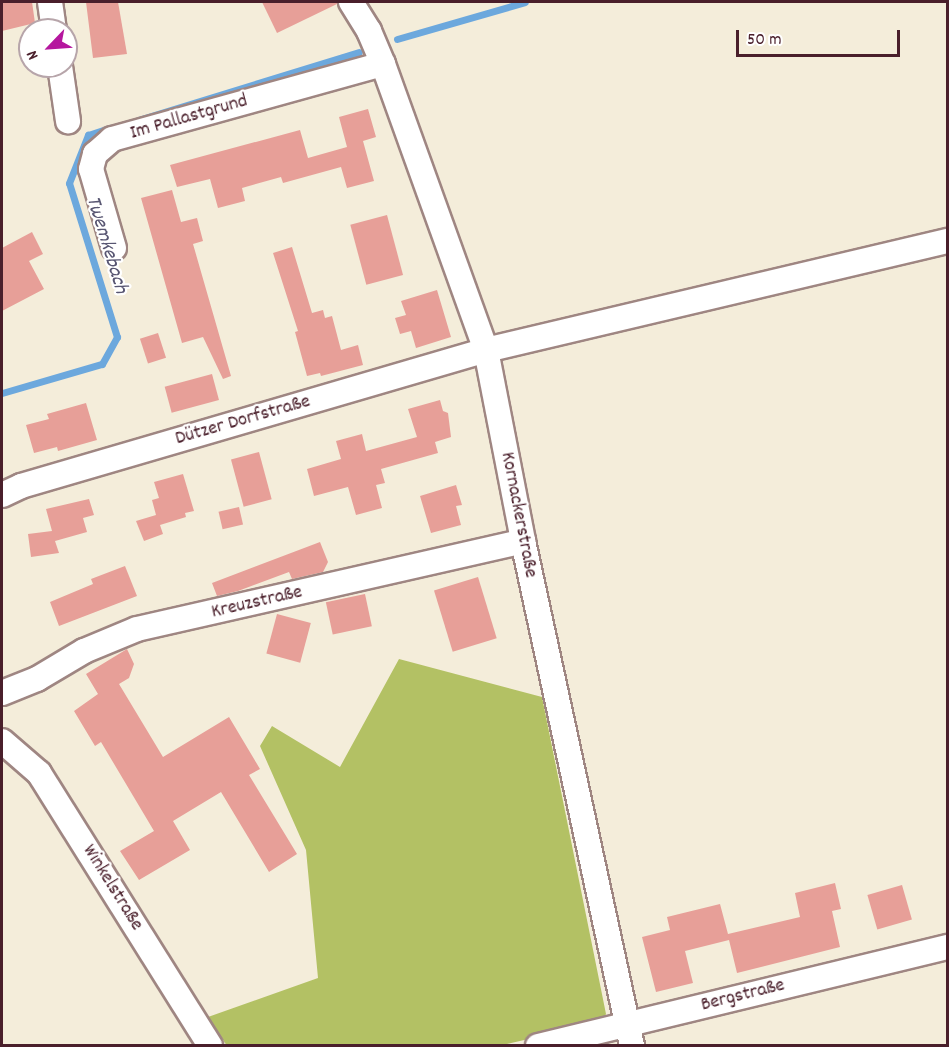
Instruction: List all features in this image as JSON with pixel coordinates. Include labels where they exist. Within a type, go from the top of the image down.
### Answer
[{"type":"street","points":[[50,2],[52,18]]},
{"type":"street","name":"Kornackerstraße","points":[[351,2],[369,31],[383,64],[486,350],[523,541],[629,1035]]},
{"type":"street","name":"Im Pallastgrund","points":[[114,248],[91,170],[95,154],[112,140],[383,64]]},
{"type":"street","points":[[62,78],[68,121]]},
{"type":"street","name":"Dützer Dorfstraße","points":[[2,495],[32,483],[486,350],[948,242]]},
{"type":"street","name":"Kreuzstraße","points":[[2,693],[37,679],[84,651],[137,629],[523,541]]},
{"type":"street","name":"Winkelstraße","points":[[2,741],[39,773],[210,1046]]},
{"type":"street","name":"Bergstraße","points":[[538,1046],[629,1035],[948,947]]},
{"type":"green space","points":[[399,659],[542,697],[606,1014],[602,1022],[503,1045],[227,1046],[208,1017],[318,978],[306,850],[260,746],[272,726],[340,767]]},
{"type":"building","points":[[2,2],[32,2],[34,18],[18,18],[18,27],[2,31]]},
{"type":"building","points":[[86,2],[118,2],[127,54],[93,58]]},
{"type":"building","points":[[262,2],[337,2],[337,4],[277,33]]},
{"type":"building","points":[[368,109],[376,137],[363,141],[374,181],[347,188],[341,167],[283,183],[281,177],[242,188],[245,201],[218,208],[210,179],[177,187],[170,165],[300,130],[308,158],[347,147],[339,117]]},
{"type":"building","points":[[172,190],[181,222],[197,218],[203,241],[193,244],[231,376],[223,379],[203,337],[182,343],[141,198]]},
{"type":"building","points":[[387,215],[403,275],[366,285],[350,225]]},
{"type":"building","points":[[32,232],[43,254],[29,261],[44,289],[2,311],[2,248]]},
{"type":"building","points":[[292,247],[312,313],[323,310],[325,318],[332,316],[341,350],[358,345],[363,365],[321,376],[320,373],[307,376],[295,332],[298,331],[273,253]]},
{"type":"building","points":[[437,290],[451,337],[416,348],[411,331],[400,334],[395,318],[406,315],[401,301]]},
{"type":"building","points":[[158,333],[166,358],[148,364],[140,339]]},
{"type":"building","points":[[212,374],[219,400],[172,413],[165,387]]},
{"type":"building","points":[[440,400],[443,411],[448,413],[451,437],[435,442],[438,453],[381,469],[385,483],[376,485],[382,508],[356,515],[348,487],[314,496],[307,469],[341,459],[336,441],[362,434],[366,451],[417,437],[408,409]]},
{"type":"building","points":[[86,403],[97,440],[58,451],[57,447],[34,453],[26,425],[49,419],[47,414]]},
{"type":"building","points":[[259,452],[272,499],[244,507],[231,460]]},
{"type":"building","points":[[183,474],[194,511],[185,513],[186,517],[160,525],[163,534],[144,541],[136,521],[156,515],[152,500],[159,498],[154,482]]},
{"type":"building","points":[[456,485],[462,505],[456,506],[461,525],[431,533],[420,496]]},
{"type":"building","points":[[89,499],[94,515],[83,518],[87,532],[55,541],[59,553],[31,557],[28,534],[52,531],[46,509]]},
{"type":"building","points":[[239,507],[243,525],[223,529],[219,512]]},
{"type":"building","points":[[320,542],[328,562],[323,572],[292,579],[289,572],[238,591],[217,596],[212,583]]},
{"type":"building","points":[[125,566],[137,596],[59,626],[50,602],[93,584],[91,579]]},
{"type":"building","points":[[478,577],[497,638],[453,652],[434,590]]},
{"type":"building","points":[[365,594],[372,626],[333,635],[326,602]]},
{"type":"building","points":[[277,614],[311,623],[300,663],[266,654]]},
{"type":"building","points":[[127,649],[134,664],[129,678],[119,684],[163,757],[229,717],[260,769],[249,775],[297,854],[269,872],[221,792],[173,821],[190,850],[139,880],[120,851],[154,831],[101,742],[95,746],[74,711],[98,694],[86,674]]},
{"type":"building","points":[[835,883],[841,909],[832,911],[840,947],[737,973],[729,940],[685,951],[693,983],[656,992],[642,937],[670,930],[667,917],[720,904],[728,934],[800,917],[795,893]]},
{"type":"building","points":[[902,885],[912,920],[877,930],[867,895]]},
{"type":"waterway","name":"Twemkebach","points":[[397,39],[525,2]]},
{"type":"waterway","name":"Twemkebach","points":[[138,120],[359,52]]},
{"type":"waterway","name":"Twemkebach","points":[[2,393],[102,364],[117,337],[69,183],[88,135],[110,128]]}]
